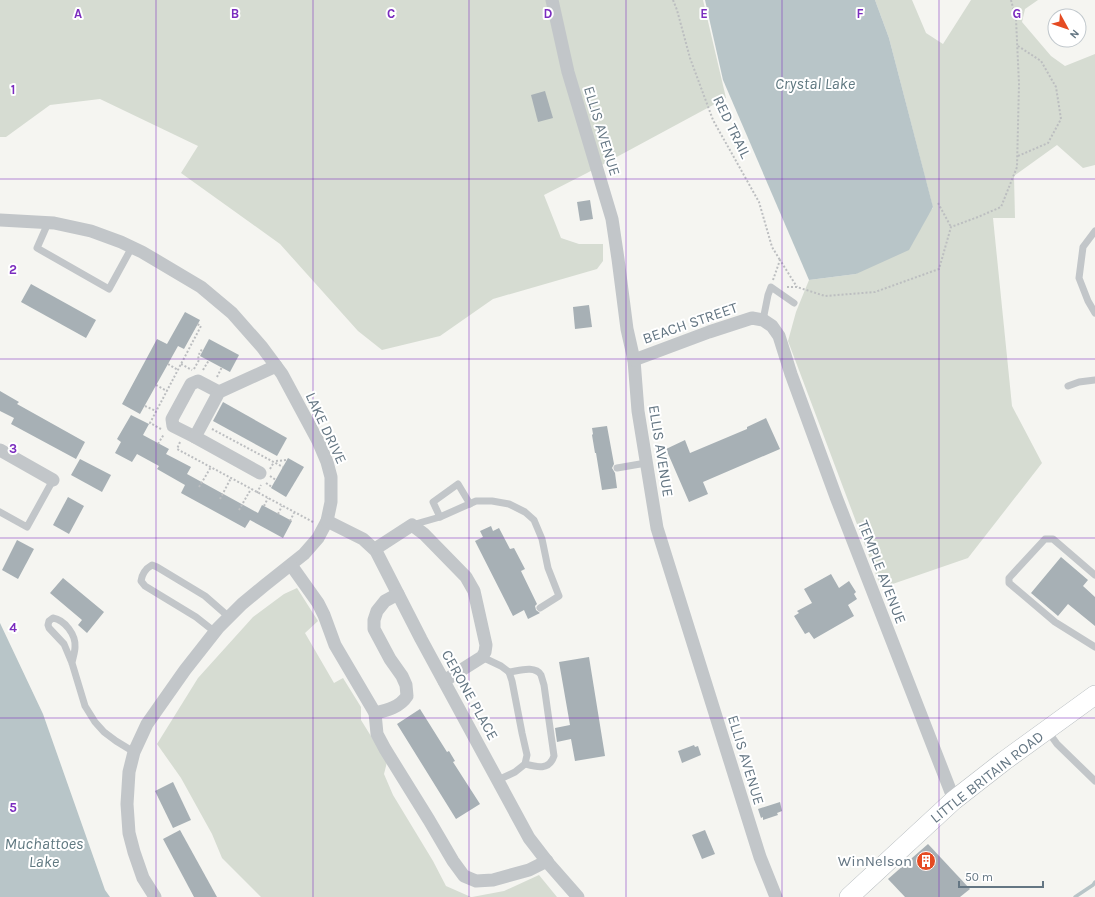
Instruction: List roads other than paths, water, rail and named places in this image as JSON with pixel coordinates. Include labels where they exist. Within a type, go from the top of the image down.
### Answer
[{"type":"street","name":"ELLIS AVENUE","points":[[552,0],[568,72],[612,219],[627,329],[634,360],[638,411],[657,528],[760,858],[776,897]]},
{"type":"street","name":"LAKE DRIVE","points":[[0,220],[54,223],[91,231],[121,242],[142,252],[202,287],[232,313],[262,347],[282,374],[315,435],[327,462],[331,477],[331,502],[322,523],[318,538],[304,554],[242,604],[215,632],[184,670],[147,724],[134,752],[129,772],[126,804],[129,833],[143,878],[155,897]]},
{"type":"street","name":"BEACH STREET","points":[[634,360],[709,332],[752,318],[763,320]]},
{"type":"street","name":"TEMPLE AVENUE","points":[[763,320],[772,326],[779,336],[784,354],[839,505],[954,800]]},
{"type":"street","points":[[262,477],[195,437],[173,426],[172,419],[191,384],[198,381],[217,386],[276,366]]},
{"type":"street","points":[[195,437],[202,424],[217,386]]},
{"type":"street","points":[[1,454],[53,480]]},
{"type":"street","name":"CERONE PLACE","points":[[322,523],[363,539],[375,550],[529,838],[578,897]]},
{"type":"street","points":[[375,550],[412,525],[424,534],[466,577],[474,591],[486,645],[485,652],[482,657],[444,681]]},
{"type":"street","points":[[291,564],[318,603],[335,645],[375,713],[377,734],[453,861],[464,876],[476,881],[493,880],[529,870],[547,861]]},
{"type":"street","points":[[375,713],[401,704],[407,696],[406,685],[402,676],[390,659],[374,629],[374,620],[377,611],[385,601],[398,594]]},
{"type":"street","name":"LITTLE BRITAIN ROAD","points":[[849,897],[954,800],[1004,761],[1095,695]]},
{"type":"lane","points":[[48,223],[37,248],[109,290],[132,247]]},
{"type":"lane","points":[[1095,231],[1084,247],[1079,278],[1088,301],[1095,313]]},
{"type":"lane","points":[[763,320],[771,287],[794,303]]},
{"type":"lane","points":[[1068,386],[1079,382],[1095,380]]},
{"type":"lane","points":[[617,468],[646,463]]},
{"type":"lane","points":[[0,512],[27,528],[53,480]]},
{"type":"lane","points":[[440,517],[433,502],[458,484],[470,504]]},
{"type":"lane","points":[[412,525],[440,517],[476,501],[492,501],[509,504],[526,512],[534,520],[542,539],[548,568],[560,596],[540,608]]},
{"type":"lane","points":[[1095,575],[1053,539],[1045,539],[1009,578],[1009,583],[1055,622],[1095,647]]},
{"type":"lane","points":[[215,632],[196,617],[145,586],[141,581],[146,568],[152,566],[157,567],[205,596],[229,617]]},
{"type":"lane","points":[[72,662],[76,645],[73,635],[65,624],[58,619],[53,618],[49,621],[49,628],[64,644],[72,662],[85,706],[95,722],[104,732],[134,752]]},
{"type":"lane","points":[[482,657],[502,666],[508,672],[512,681],[527,755],[525,764],[515,772],[498,780]]},
{"type":"lane","points":[[508,672],[533,670],[538,672],[544,685],[554,756],[548,764],[539,768],[525,764]]},
{"type":"lane","points":[[1047,730],[1057,744],[1095,781]]},
{"type":"water","name":"Crystal Lake","points":[[705,0],[875,0],[889,38],[933,207],[909,250],[856,274],[809,280],[723,80]]},
{"type":"water","name":"Muchattoes Lake","points":[[0,623],[43,714],[105,890],[110,897],[0,897]]},
{"type":"waterway","points":[[1075,897],[1095,882]]},
{"type":"place","name":"WinNelson","points":[[926,861]]}]
